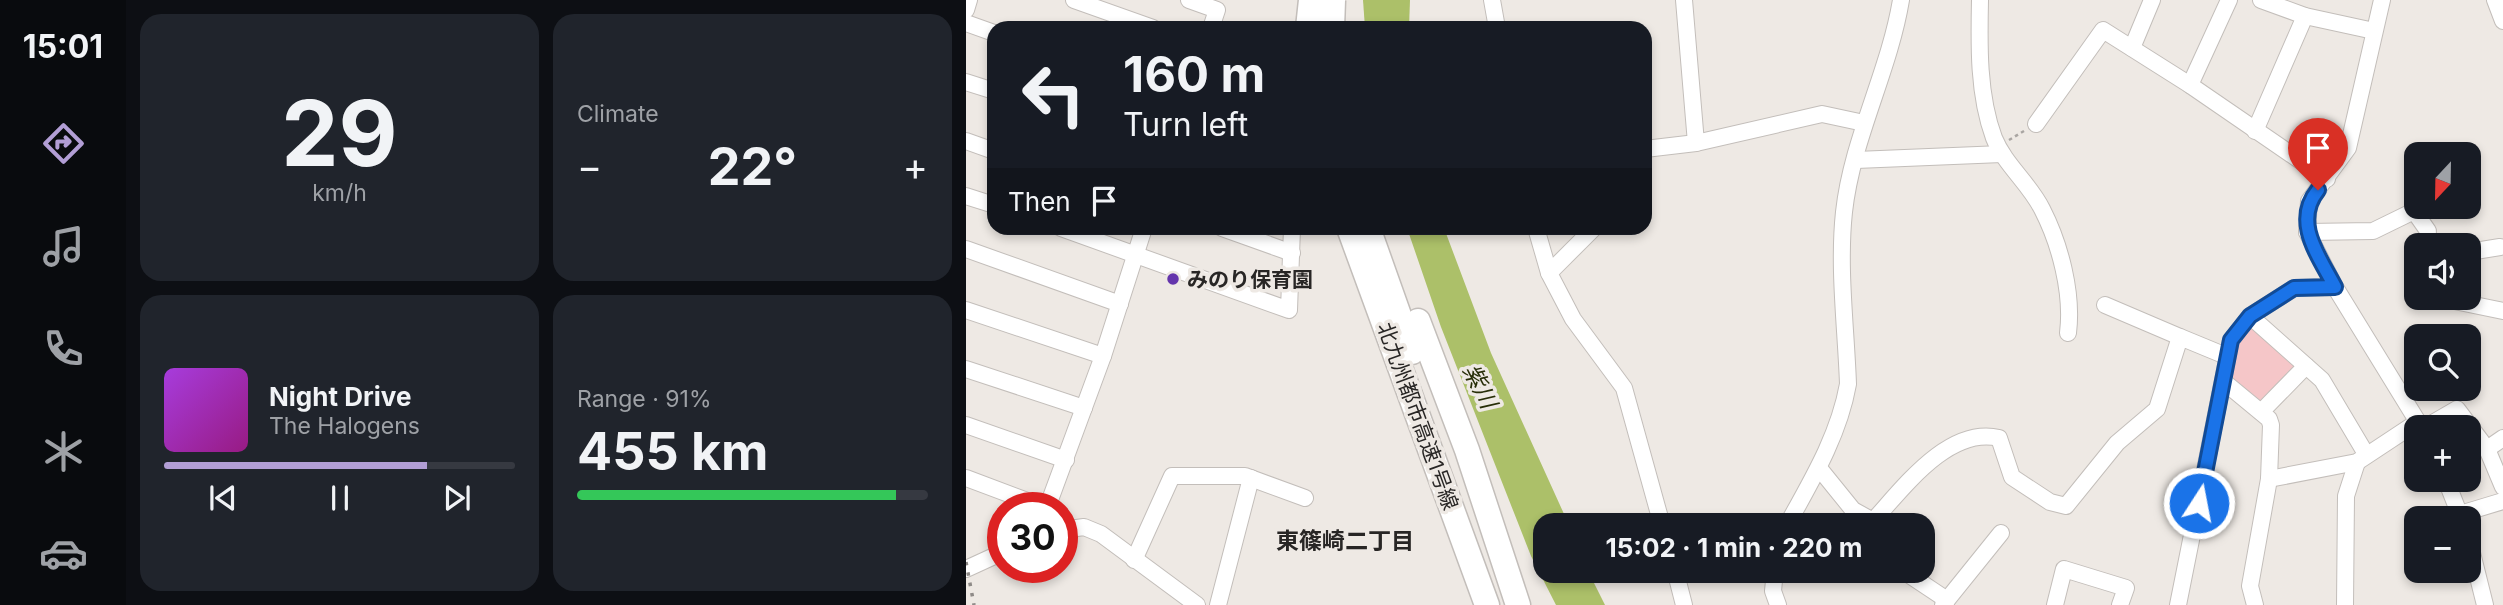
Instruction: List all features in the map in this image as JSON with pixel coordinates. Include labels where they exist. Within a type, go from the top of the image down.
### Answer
[{"type":"highway","points":[[1310,21],[1311,0]]},
{"type":"highway","points":[[1332,21],[1334,0]]},
{"type":"highway","points":[[1334,0],[1338,21]]},
{"type":"highway","points":[[1337,235],[1470,605]]},
{"type":"highway","name":"北九州都市高速1号線","points":[[1352,235],[1487,605]]},
{"type":"highway","name":"北九州都市高速1号線","points":[[1371,235],[1503,605]]},
{"type":"highway","points":[[1388,235],[1461,434],[1518,605]]},
{"type":"street","points":[[966,10],[969,0]]},
{"type":"street","points":[[1074,0],[1133,21]]},
{"type":"street","points":[[1189,0],[1217,10],[1213,21]]},
{"type":"street","points":[[1492,0],[1496,21]]},
{"type":"street","points":[[1684,0],[1696,143]]},
{"type":"street","points":[[1794,513],[1819,468],[1843,412],[1848,384],[1844,211],[1864,124],[1895,38],[1901,0]]},
{"type":"street","points":[[1980,0],[1979,45],[1987,113],[2001,150],[2042,208],[2062,266],[2069,299],[2068,333]]},
{"type":"street","points":[[2132,48],[2152,0]]},
{"type":"street","points":[[2190,85],[2229,0]]},
{"type":"street","points":[[2261,0],[2305,16],[2374,31]]},
{"type":"street","points":[[2382,0],[2369,67],[2348,148],[2309,201],[2307,232],[2335,287],[2414,415]]},
{"type":"street","points":[[2496,0],[2503,22]]},
{"type":"street","points":[[2255,131],[2305,16]]},
{"type":"street","points":[[966,23],[987,30]]},
{"type":"street","points":[[2036,124],[2103,30],[2190,85],[2327,179]]},
{"type":"street","points":[[966,82],[987,89]]},
{"type":"street","points":[[1652,148],[1696,143],[1822,114],[1864,124]]},
{"type":"street","points":[[966,141],[987,148]]},
{"type":"street","points":[[1856,160],[2001,150]]},
{"type":"street","points":[[966,195],[987,202]]},
{"type":"street","points":[[2307,232],[2373,231],[2414,211],[2424,233]]},
{"type":"street","points":[[1082,235],[1289,310],[1292,235]]},
{"type":"street","points":[[1053,492],[1103,356],[1142,235]]},
{"type":"street","points":[[1242,235],[1292,253]]},
{"type":"street","points":[[1538,235],[1549,273],[1573,319],[1624,388],[1659,513]]},
{"type":"street","points":[[1549,273],[1587,235]]},
{"type":"street","points":[[2481,250],[2500,247]]},
{"type":"street","points":[[966,249],[1120,304]]},
{"type":"street","points":[[2178,605],[2231,340],[2250,316],[2294,288],[2335,287]]},
{"type":"street","points":[[2105,304],[2226,356]]},
{"type":"street","points":[[2481,308],[2503,311]]},
{"type":"street","points":[[966,310],[1103,356]]},
{"type":"street","points":[[2250,316],[2322,380],[2362,458],[2346,496],[2345,605]]},
{"type":"street","points":[[1819,468],[1853,510],[1861,517],[1873,521],[1922,468],[1970,436],[1987,435],[1999,438],[2012,477],[2050,502],[2066,506],[2118,443],[2157,409],[2180,337]]},
{"type":"street","points":[[2261,412],[2306,366]]},
{"type":"street","points":[[966,369],[1084,408]]},
{"type":"street","points":[[2222,381],[2261,412],[2271,425],[2269,479],[2251,574],[2250,586],[2255,605]]},
{"type":"street","points":[[2444,415],[2457,409],[2462,415]]},
{"type":"street","points":[[966,425],[1066,460]]},
{"type":"street","points":[[2269,479],[2362,458],[2404,435]]},
{"type":"street","points":[[2487,449],[2503,438]]},
{"type":"street","points":[[2481,441],[2503,487]]},
{"type":"street","points":[[1134,560],[1172,476],[1251,478],[1305,499]]},
{"type":"street","points":[[966,478],[1004,492]]},
{"type":"street","points":[[1218,605],[1251,478]]},
{"type":"street","points":[[2481,509],[2503,501]]},
{"type":"street","points":[[1078,528],[1084,527],[1101,534],[1197,605]]},
{"type":"street","points":[[1919,583],[1945,603],[2001,533]]},
{"type":"street","points":[[966,569],[987,559]]},
{"type":"street","points":[[2055,605],[2064,569],[2126,588],[2120,605]]},
{"type":"street","points":[[1678,583],[1684,605]]},
{"type":"street","points":[[1773,583],[1773,592],[1778,605]]},
{"type":"street","points":[[2480,583],[2485,605]]},
{"type":"path","points":[[2001,150],[2036,124]]},
{"type":"shaded area","points":[[2250,316],[2306,366],[2261,412],[2223,381],[2226,356]]},
{"type":"water","points":[[1363,0],[1410,0],[1409,21],[1364,21]]},
{"type":"water","name":"紫川","points":[[1409,235],[1447,235],[1491,353],[1564,513],[1533,513],[1533,560],[1441,327]]},
{"type":"water","points":[[1545,583],[1594,583],[1605,605],[1556,605]]},
{"type":"railway","points":[[966,562],[974,605]]},
{"type":"place","name":"みのり保育園","points":[[1173,279]]},
{"type":"district","name":"東篠崎二丁目","points":[[1345,541]]},
{"type":"route","points":[[2199,503],[2231,340],[2250,316],[2294,288],[2335,287],[2307,232],[2309,201],[2318,190]]}]
